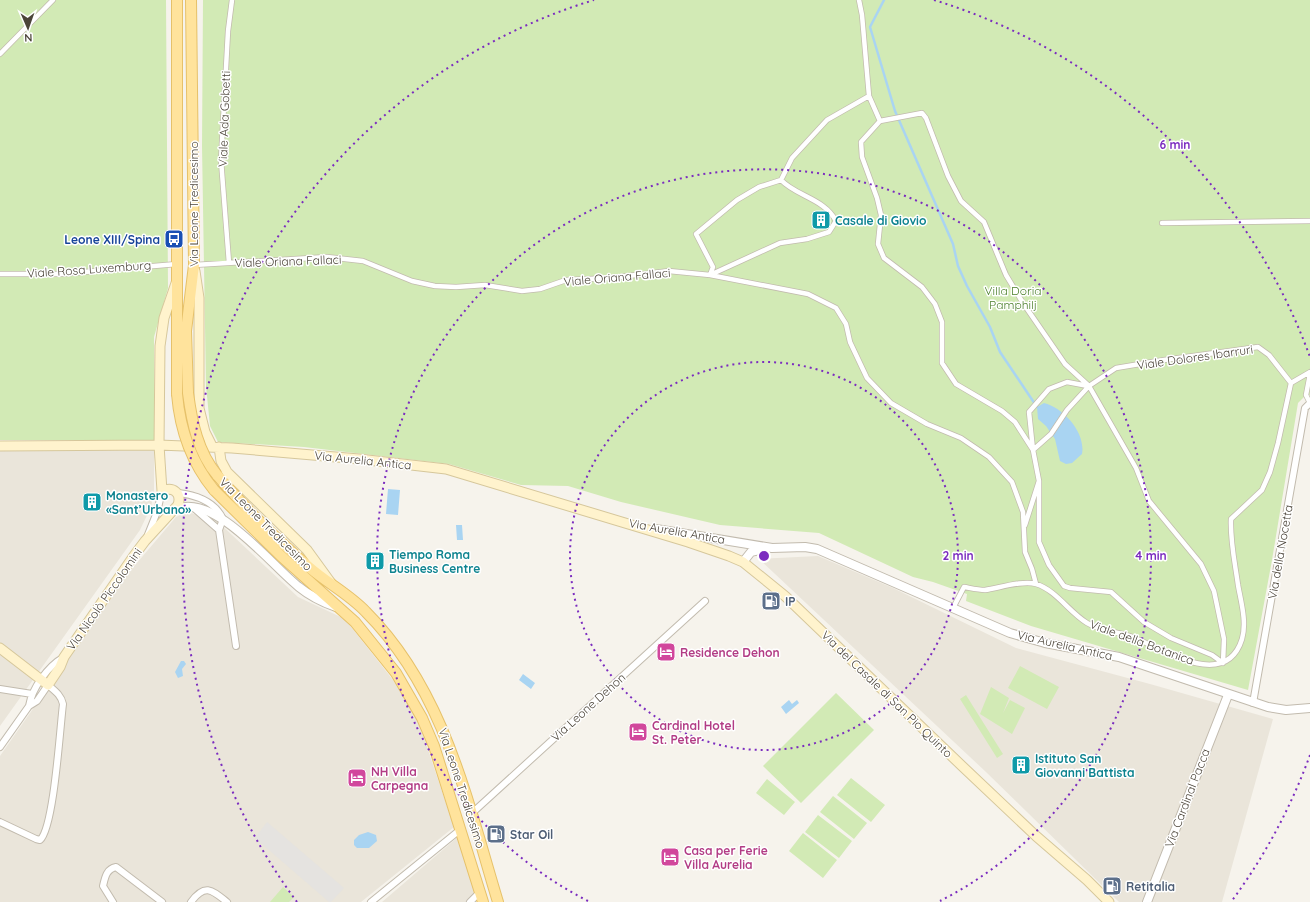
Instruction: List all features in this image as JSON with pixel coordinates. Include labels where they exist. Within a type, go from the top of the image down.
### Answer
[{"type":"main road","name":"Via Leone Tredicesimo","points":[[177,0],[177,394],[181,422],[189,449],[201,472],[214,490],[281,556],[342,610],[364,632],[385,658],[404,687],[422,718],[439,762],[482,897]]},
{"type":"main road","name":"Via Leone Tredicesimo","points":[[192,0],[194,266],[186,331],[188,393],[195,432],[204,455],[217,476],[309,567],[358,604],[383,630],[422,685],[449,743],[498,902]]},
{"type":"main road","points":[[194,266],[199,298],[199,408],[206,432],[227,472],[307,550],[333,586]]},
{"type":"main road","points":[[176,509],[180,502],[178,493],[171,488],[162,491],[159,445],[160,346],[164,318],[177,280]]},
{"type":"main road","name":"Via Aurelia Antica","points":[[0,446],[159,445],[215,447],[359,459],[452,470],[641,527]]},
{"type":"main road","name":"Via Nicolò Piccolomini","points":[[45,682],[60,667],[64,657],[145,542],[176,509]]},
{"type":"main road","name":"Via del Casale di San Pio Quinto","points":[[641,527],[705,547],[743,562],[785,596],[1036,836],[1087,880],[1109,902]]},
{"type":"main road","points":[[0,648],[45,682]]},
{"type":"street","points":[[0,54],[53,0]]},
{"type":"street","name":"Viale Ada Gobetti","points":[[229,263],[220,160],[228,31],[232,0]]},
{"type":"street","points":[[859,0],[862,15],[869,96],[880,121]]},
{"type":"street","points":[[710,275],[713,267],[696,234],[737,200],[759,187],[781,180],[792,158],[826,120],[869,96]]},
{"type":"street","points":[[1033,450],[1016,422],[1002,411],[956,384],[942,363],[942,322],[935,304],[922,287],[884,258],[878,244],[881,215],[877,198],[862,157],[861,142],[880,121],[922,113],[926,118],[948,176],[961,201],[984,222],[1006,275],[1043,334],[1065,364],[1089,386],[1133,463],[1149,501],[1201,564],[1214,591],[1224,639],[1223,663]]},
{"type":"street","points":[[710,275],[780,243],[807,239],[829,232],[836,221],[832,214],[808,196],[786,185],[781,180]]},
{"type":"street","points":[[1162,223],[1310,221]]},
{"type":"street","name":"Viale Oriana Fallaci","points":[[194,266],[327,257],[346,258],[363,261],[422,283],[456,287],[485,285],[522,291],[540,289],[566,280],[611,278],[669,271],[710,275],[808,294],[836,308],[846,324],[850,342],[867,378],[891,403],[927,424],[961,438],[989,457],[1012,482],[1023,512],[1025,526]]},
{"type":"street","name":"Viale Rosa Luxemburg","points":[[0,274],[61,274],[177,264]]},
{"type":"street","name":"Viale Dolores Ibarruri","points":[[1089,386],[1116,368],[1258,347],[1269,355],[1292,383]]},
{"type":"street","points":[[1223,663],[1234,655],[1242,639],[1244,616],[1235,562],[1231,519],[1262,490],[1270,472],[1286,413],[1292,383],[1310,373]]},
{"type":"street","points":[[1310,373],[1306,395],[1310,403]]},
{"type":"street","points":[[1089,386],[1067,382],[1049,389],[1029,412],[1033,450],[1039,481],[1039,542],[1049,565],[1064,586],[1070,588],[1111,592],[1144,622],[1171,638],[1212,655],[1223,663]]},
{"type":"street","points":[[1033,450],[1051,434],[1068,410],[1089,386]]},
{"type":"street","name":"Via della Nocetta","points":[[1252,703],[1284,532],[1305,408],[1310,403]]},
{"type":"street","points":[[953,608],[964,587],[982,590],[1023,584],[1036,584],[1025,552],[1025,526],[1039,481]]},
{"type":"street","points":[[145,542],[157,512],[162,491]]},
{"type":"street","points":[[178,493],[194,496],[216,508],[223,518],[306,592],[342,610]]},
{"type":"street","points":[[176,509],[192,506],[223,518]]},
{"type":"street","points":[[192,506],[219,530]]},
{"type":"street","points":[[223,518],[219,530],[236,646]]},
{"type":"street","name":"Via Aurelia Antica","points":[[641,527],[719,538],[772,548],[805,547],[823,550],[953,608],[1022,636],[1119,657],[1252,703],[1281,709],[1310,708]]},
{"type":"street","points":[[743,562],[751,552],[772,548]]},
{"type":"street","name":"Viale della Botanica","points":[[1036,584],[1051,593],[1087,623],[1132,637],[1181,659],[1212,665],[1223,663]]},
{"type":"street","name":"Via Leone Dehon","points":[[471,814],[705,601]]},
{"type":"street","points":[[0,822],[36,839],[40,840],[43,837],[50,814],[62,704],[60,695],[45,682]]},
{"type":"street","name":"Via Nicolò Piccolomini","points":[[0,747],[29,706],[32,694],[45,682]]},
{"type":"street","name":"Via Nicolò Piccolomini","points":[[29,706],[37,701],[45,682]]},
{"type":"street","points":[[0,689],[32,694]]},
{"type":"street","name":"Via Cardinal Pacca","points":[[1147,902],[1228,695]]},
{"type":"street","points":[[371,902],[461,829]]},
{"type":"street","points":[[113,902],[103,886],[107,873],[110,869],[116,867],[162,902]]},
{"type":"street","points":[[191,902],[199,892],[206,890],[214,891],[227,902]]},
{"type":"street","points":[[470,902],[482,897]]},
{"type":"shaded area","points":[[0,449],[154,449],[154,493],[151,507],[140,530],[0,726]]},
{"type":"shaded area","points":[[187,512],[216,520],[298,597],[345,619],[393,680],[418,720],[454,827],[361,902],[0,902],[0,756],[125,577],[176,517]]},
{"type":"shaded area","points":[[818,556],[893,588],[1016,648],[1273,719],[1222,902],[1119,902],[986,772],[759,559]]},
{"type":"shaded area","points":[[267,822],[344,888],[331,902],[329,902],[255,838]]},
{"type":"shaded area","points":[[459,836],[479,902],[382,902]]},
{"type":"green space","points":[[0,0],[166,0],[168,288],[154,337],[154,440],[0,440]]},
{"type":"green space","name":"Villa Doria Pamphilj","points":[[203,0],[1310,0],[1310,395],[1306,395],[1298,403],[1272,560],[1248,690],[1031,626],[966,601],[967,594],[933,582],[913,577],[819,533],[720,525],[621,502],[568,486],[521,485],[449,464],[304,447],[218,442],[210,426],[206,386],[202,146]]},
{"type":"green space","points":[[1020,666],[1059,687],[1047,709],[1008,688]]},
{"type":"green space","points":[[991,687],[1009,698],[1003,713],[1010,700],[1025,708],[1012,734],[980,714]]},
{"type":"green space","points":[[836,693],[874,730],[801,803],[763,766]]},
{"type":"green space","points":[[966,695],[1003,754],[997,758],[960,699]]},
{"type":"green space","points":[[851,778],[885,805],[871,822],[837,795]]},
{"type":"green space","points":[[767,779],[795,802],[784,815],[756,793]]},
{"type":"green space","points":[[833,796],[867,823],[854,839],[820,812]]},
{"type":"green space","points":[[818,815],[852,841],[839,858],[805,832]]},
{"type":"green space","points":[[803,833],[837,860],[823,878],[789,851]]},
{"type":"green space","points":[[283,887],[294,897],[289,902],[270,902]]},
{"type":"water","points":[[1044,403],[1059,410],[1066,416],[1072,422],[1081,438],[1082,454],[1072,463],[1066,464],[1060,461],[1055,439],[1046,426],[1038,419],[1037,407]]},
{"type":"water","points":[[388,489],[400,490],[398,515],[386,514]]},
{"type":"water","points":[[456,525],[462,525],[463,540],[457,540]]},
{"type":"water","points":[[181,661],[184,661],[186,664],[182,669],[183,676],[178,678],[175,672]]},
{"type":"water","points":[[523,674],[535,683],[531,689],[519,680]]},
{"type":"water","points":[[789,700],[792,704],[797,700],[799,703],[786,714],[781,707]]},
{"type":"water","points":[[368,832],[376,835],[377,841],[369,848],[357,848],[354,845],[354,840],[359,835]]},
{"type":"waterway","points":[[884,0],[870,27],[895,111],[953,244],[958,266],[967,286],[990,327],[1000,352],[1037,407]]},
{"type":"place","name":"Casale di Giovio","points":[[821,220]]},
{"type":"place","name":"Leone XIII/Spina","points":[[174,239]]},
{"type":"place","name":"Monastero «Sant’Urbano»","points":[[92,502]]},
{"type":"place","name":"Tiempo Roma Business Centre","points":[[375,561]]},
{"type":"place","name":"IP","points":[[771,601]]},
{"type":"place","name":"Residence Dehon","points":[[666,652]]},
{"type":"place","name":"Cardinal Hotel St. Peter","points":[[638,732]]},
{"type":"place","name":"Istituto San Giovanni Battista","points":[[1021,765]]},
{"type":"place","name":"NH Villa Carpegna","points":[[357,778]]},
{"type":"place","name":"Star Oil","points":[[496,834]]},
{"type":"place","name":"Casa per Ferie Villa Aurelia","points":[[670,857]]},
{"type":"place","name":"Retitalia","points":[[1112,886]]}]
